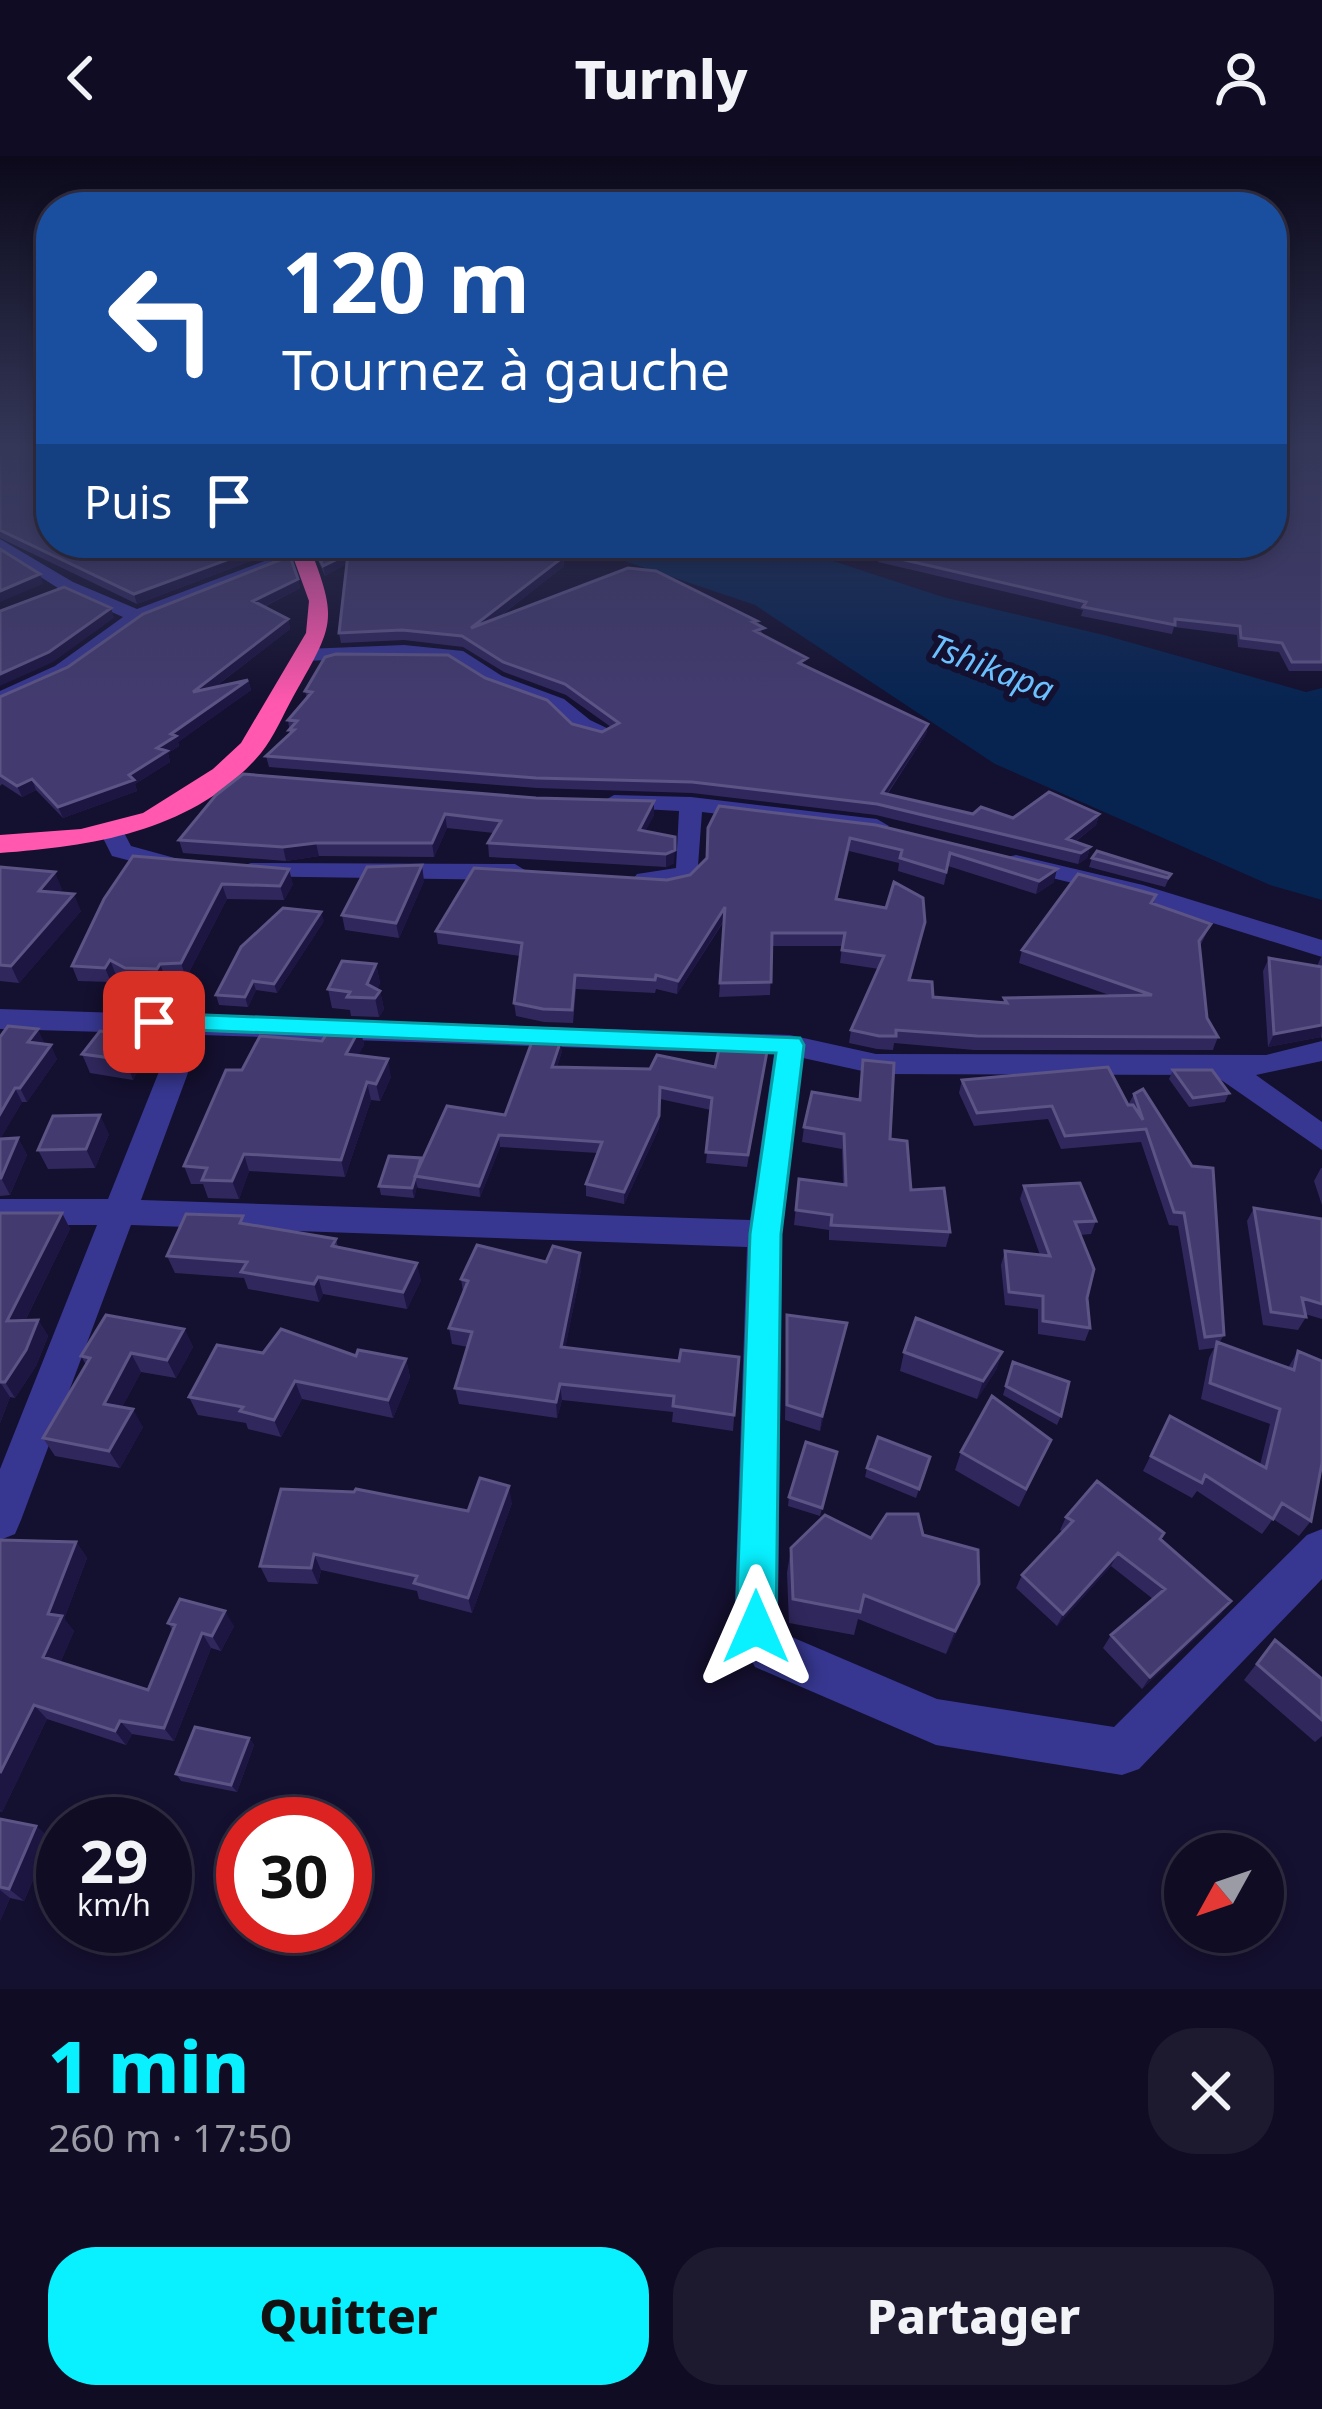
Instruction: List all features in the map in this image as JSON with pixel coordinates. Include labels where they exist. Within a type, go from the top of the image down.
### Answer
[{"type":"highway","points":[[0,844],[112,832],[153,819],[223,776],[252,747],[317,633],[320,601],[304,558]]},
{"type":"street","points":[[0,544],[59,590],[137,616]]},
{"type":"street","points":[[0,699],[62,670],[137,616],[276,558]]},
{"type":"street","points":[[305,655],[404,651],[456,656],[495,680],[556,704],[582,725],[604,732]]},
{"type":"street","points":[[223,776],[266,779]]},
{"type":"street","points":[[581,801],[691,804],[818,817],[910,836]]},
{"type":"street","points":[[624,878],[667,880],[688,874],[691,804]]},
{"type":"street","points":[[112,832],[121,851],[142,859],[221,869],[450,868],[537,873]]},
{"type":"street","points":[[996,857],[1134,890],[1322,949]]},
{"type":"street","points":[[0,1019],[790,1045],[876,1064],[1266,1065],[1322,1051]]},
{"type":"street","points":[[4,1504],[193,1022]]},
{"type":"street","points":[[790,1045],[765,1234],[755,1589],[756,1627],[771,1651],[936,1722],[1122,1752],[1322,1550]]},
{"type":"street","points":[[1222,1066],[1322,1138]]},
{"type":"street","points":[[0,1213],[122,1212],[765,1234]]},
{"type":"water","name":"Tshikapa","points":[[616,558],[824,558],[943,597],[1104,635],[1306,692],[1322,688],[1322,900],[1270,885],[995,764],[755,605]]},
{"type":"building","points":[[5,533],[36,533],[36,547]]},
{"type":"building","points":[[1287,533],[1322,533],[1322,662],[1292,662],[1282,643],[1241,638],[1240,626],[1175,619],[1175,625],[1083,607],[1086,602],[896,558],[1287,558]]},
{"type":"building","points":[[0,549],[40,574],[0,591]]},
{"type":"building","points":[[59,558],[232,558],[134,594]]},
{"type":"building","points":[[285,558],[291,558],[298,579],[253,601],[288,619],[193,692],[248,680],[171,734],[176,736],[157,748],[167,751],[129,775],[134,780],[58,807],[32,779],[17,786],[0,775],[0,697],[68,667],[143,614]]},
{"type":"building","points":[[348,558],[562,558],[471,628],[628,568],[656,571],[757,621],[753,622],[764,628],[755,631],[807,658],[799,663],[928,724],[882,793],[973,814],[981,807],[1013,818],[1049,792],[1099,814],[1067,839],[1090,847],[1081,853],[877,804],[692,782],[536,778],[266,756],[294,730],[289,730],[297,721],[288,720],[312,692],[305,691],[325,657],[336,654],[448,655],[485,678],[547,700],[572,724],[602,732],[619,723],[565,684],[503,662],[462,636],[402,630],[339,633]]},
{"type":"building","points":[[64,587],[111,608],[49,652],[0,674],[0,611]]},
{"type":"building","points":[[243,774],[536,798],[654,801],[639,830],[675,837],[675,850],[666,854],[488,843],[501,821],[445,814],[432,843],[283,847],[179,840],[216,795]]},
{"type":"building","points":[[719,806],[876,825],[1057,869],[1039,881],[950,853],[946,872],[900,858],[902,850],[850,838],[836,899],[886,908],[894,882],[923,898],[925,922],[909,980],[932,982],[933,997],[1007,1003],[1004,998],[1152,995],[1022,950],[1078,874],[1156,895],[1151,903],[1211,924],[1199,941],[1207,1018],[1218,1037],[977,1036],[896,1030],[896,1036],[879,1036],[851,1030],[884,956],[842,950],[845,933],[772,933],[771,982],[720,983],[725,907],[678,981],[656,975],[655,980],[575,975],[572,1010],[543,1009],[514,1003],[522,943],[436,931],[474,868],[667,880],[690,875],[707,858],[708,828]]},
{"type":"building","points":[[1097,851],[1171,874],[1168,878],[1092,858]]},
{"type":"building","points":[[133,856],[289,869],[280,886],[222,884],[181,963],[160,964],[157,969],[125,968],[110,960],[105,968],[72,966],[104,899]]},
{"type":"building","points":[[422,865],[396,923],[342,915],[367,867]]},
{"type":"building","points":[[0,867],[55,872],[39,891],[74,894],[11,966],[0,965]]},
{"type":"building","points":[[283,908],[321,912],[274,984],[253,981],[245,997],[216,995],[241,947]]},
{"type":"building","points":[[1269,958],[1322,967],[1322,1025],[1274,1034]]},
{"type":"building","points":[[342,961],[376,964],[367,984],[380,991],[375,998],[347,997],[350,992],[328,989]]},
{"type":"building","points":[[8,1026],[38,1029],[28,1042],[51,1045],[0,1114],[0,1037]]},
{"type":"building","points":[[331,1027],[360,1028],[346,1054],[388,1059],[376,1084],[367,1082],[341,1160],[244,1154],[232,1181],[202,1180],[207,1168],[184,1166],[226,1070],[242,1070],[260,1036],[322,1041]]},
{"type":"building","points":[[100,1031],[138,1037],[126,1060],[82,1054]]},
{"type":"building","points":[[533,1039],[561,1040],[552,1067],[650,1069],[657,1055],[715,1067],[720,1045],[768,1046],[748,1155],[706,1152],[712,1098],[660,1087],[659,1116],[624,1192],[586,1184],[602,1142],[499,1135],[479,1186],[415,1176],[447,1106],[505,1115]]},
{"type":"building","points":[[863,1060],[894,1063],[890,1139],[907,1141],[911,1190],[944,1188],[950,1232],[831,1225],[832,1215],[796,1210],[799,1179],[846,1185],[844,1134],[804,1127],[812,1092],[860,1100]]},
{"type":"building","points":[[1108,1067],[1128,1105],[1143,1120],[1134,1094],[1143,1089],[1192,1166],[1213,1168],[1224,1335],[1205,1337],[1184,1213],[1174,1212],[1146,1129],[1065,1136],[1052,1106],[977,1113],[962,1080]]},
{"type":"building","points":[[1173,1070],[1212,1070],[1229,1093],[1193,1098]]},
{"type":"building","points":[[100,1115],[86,1149],[38,1150],[53,1116]]},
{"type":"building","points":[[18,1138],[1,1178],[0,1178],[0,1139]]},
{"type":"building","points":[[389,1156],[421,1158],[412,1188],[379,1186]]},
{"type":"building","points":[[1080,1183],[1096,1221],[1075,1222],[1094,1269],[1087,1298],[1090,1328],[1043,1321],[1043,1296],[1009,1292],[1005,1251],[1050,1256],[1024,1186]]},
{"type":"building","points":[[1254,1208],[1322,1219],[1322,1304],[1302,1298],[1306,1317],[1271,1312]]},
{"type":"building","points":[[0,1213],[62,1213],[7,1321],[38,1320],[5,1382],[0,1382]]},
{"type":"building","points":[[186,1214],[243,1216],[240,1223],[336,1239],[332,1246],[417,1263],[403,1292],[318,1277],[314,1284],[241,1272],[247,1262],[167,1256]]},
{"type":"building","points":[[477,1245],[546,1262],[553,1246],[580,1253],[561,1347],[679,1361],[681,1350],[739,1357],[734,1415],[673,1406],[674,1396],[560,1384],[556,1402],[455,1388],[472,1332],[449,1328],[468,1281],[461,1279]]},
{"type":"building","points":[[106,1315],[184,1329],[167,1360],[131,1353],[104,1404],[133,1409],[109,1451],[43,1438],[90,1358],[81,1356]]},
{"type":"building","points":[[787,1315],[847,1323],[822,1416],[787,1405]]},
{"type":"building","points":[[916,1318],[1002,1352],[983,1381],[904,1352]]},
{"type":"building","points":[[281,1329],[356,1356],[358,1350],[406,1359],[388,1400],[295,1381],[274,1420],[240,1411],[243,1407],[189,1397],[217,1345],[263,1353]]},
{"type":"building","points":[[1217,1342],[1294,1370],[1298,1351],[1322,1361],[1322,1463],[1311,1521],[1282,1503],[1273,1519],[1205,1475],[1202,1483],[1151,1456],[1170,1416],[1266,1468],[1280,1409],[1210,1383]]},
{"type":"building","points":[[1013,1362],[1069,1382],[1061,1416],[1006,1386]]},
{"type":"building","points":[[992,1396],[1051,1440],[1026,1489],[961,1452]]},
{"type":"building","points":[[878,1437],[930,1457],[919,1489],[867,1468]]},
{"type":"building","points":[[806,1442],[837,1452],[822,1508],[789,1497]]},
{"type":"building","points":[[480,1478],[509,1486],[468,1598],[414,1583],[417,1576],[314,1554],[311,1568],[260,1566],[281,1489],[356,1489],[468,1511]]},
{"type":"building","points":[[1097,1481],[1164,1533],[1160,1539],[1231,1601],[1150,1677],[1111,1635],[1165,1589],[1118,1553],[1063,1614],[1022,1575],[1073,1521],[1066,1517]]},
{"type":"building","points":[[887,1514],[918,1514],[923,1535],[978,1550],[979,1584],[955,1631],[864,1595],[860,1612],[793,1599],[791,1548],[825,1515],[871,1538]]},
{"type":"building","points":[[0,1540],[76,1542],[48,1614],[62,1616],[43,1657],[148,1690],[175,1625],[168,1623],[180,1599],[225,1611],[212,1636],[202,1633],[164,1728],[120,1721],[115,1731],[34,1705],[0,1773]]},
{"type":"building","points":[[1275,1640],[1322,1679],[1322,1720],[1257,1664]]},
{"type":"building","points":[[195,1727],[249,1738],[231,1785],[176,1774]]},
{"type":"building","points":[[0,1819],[36,1826],[9,1889],[0,1887]]},
{"type":"route","points":[[154,1022],[790,1045],[765,1234],[756,1627]]}]
